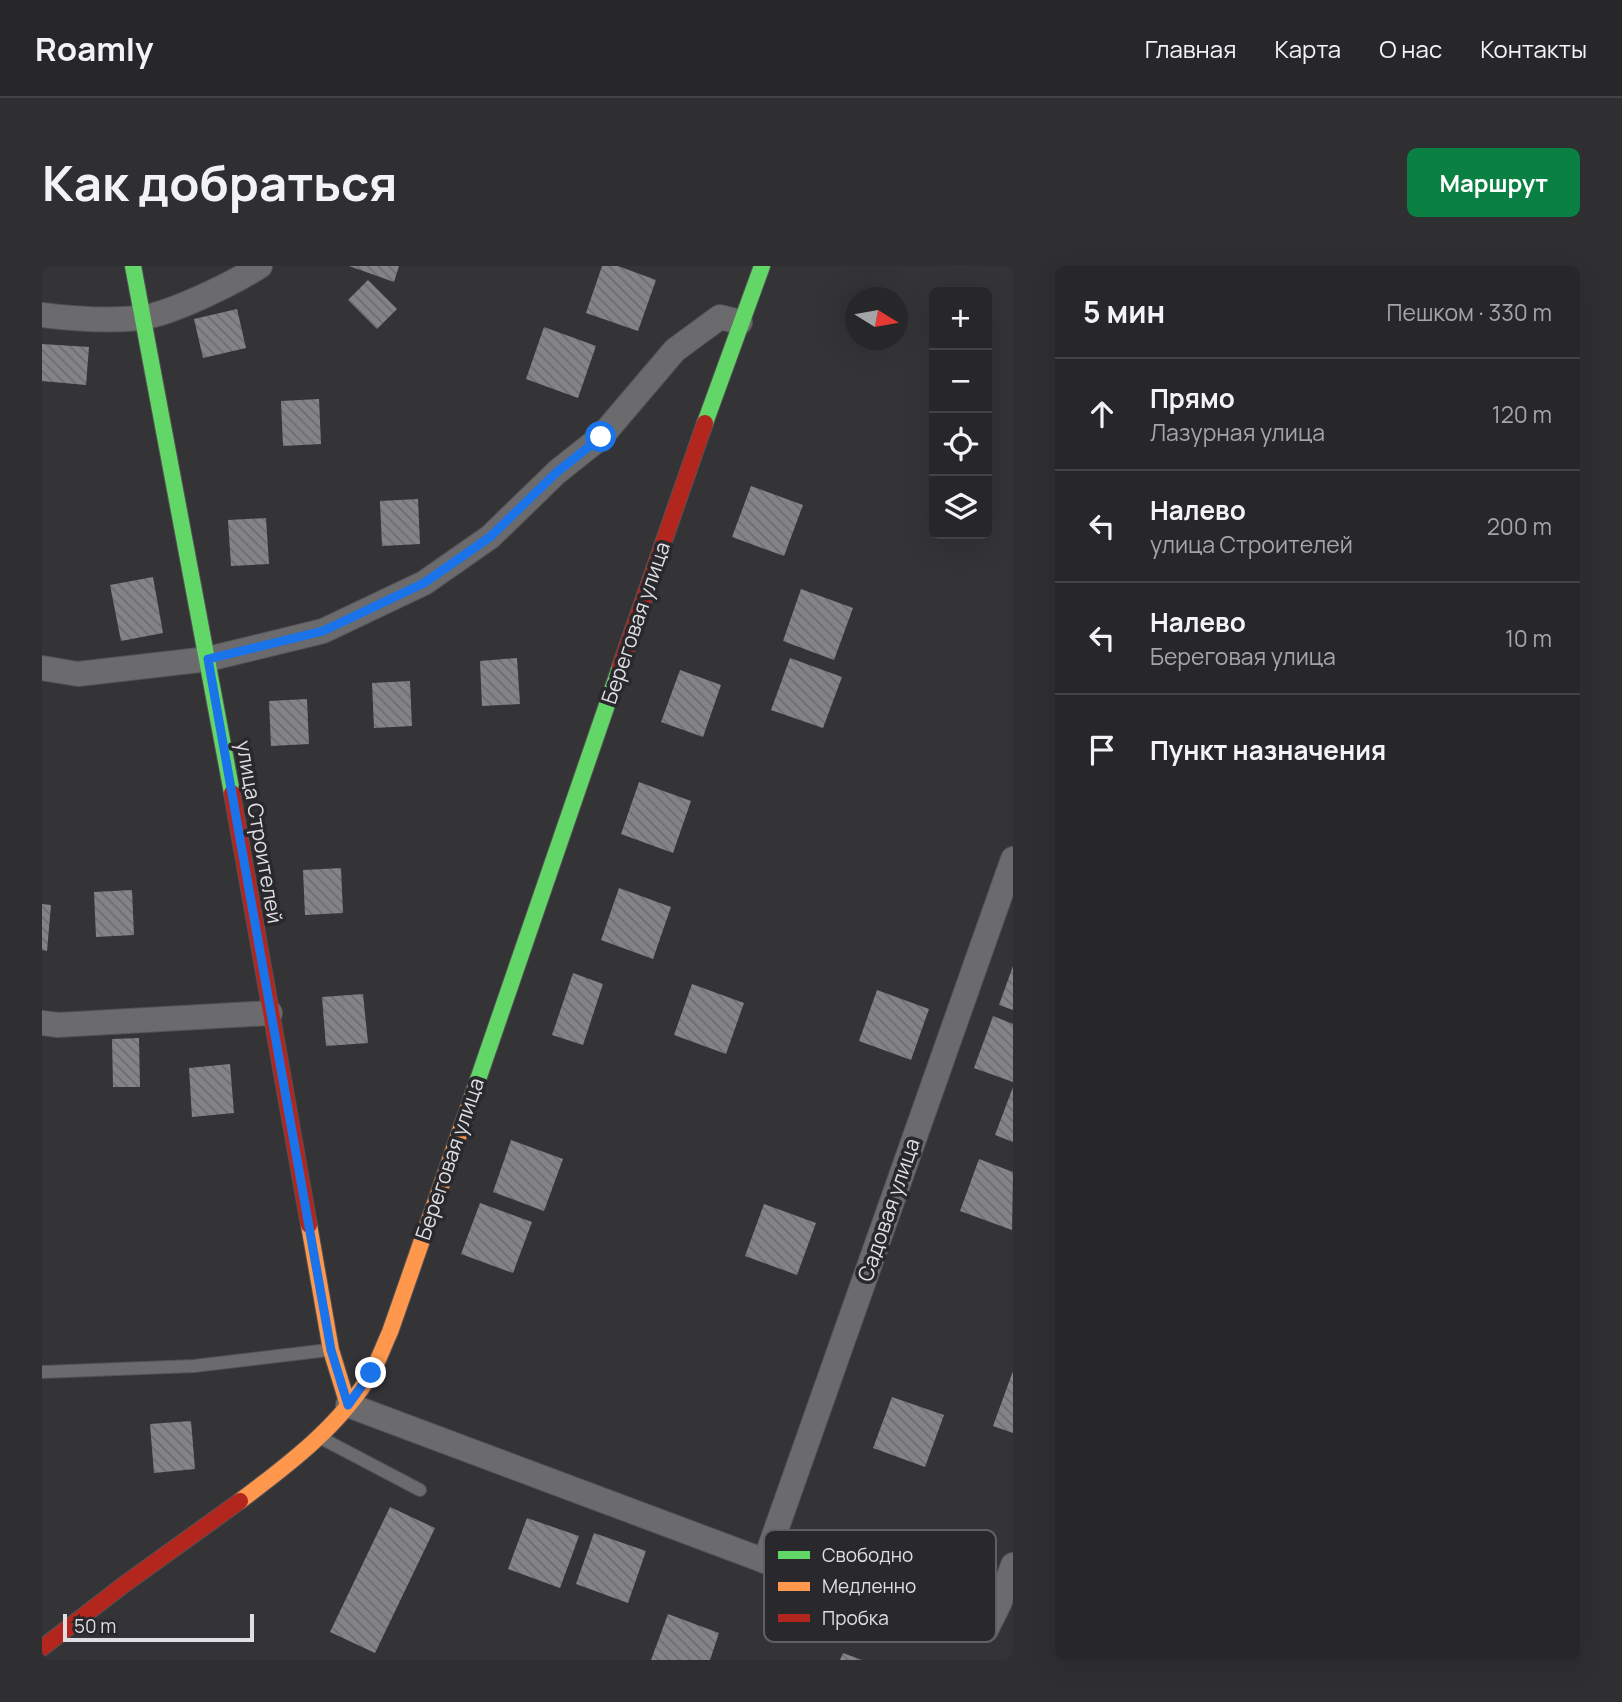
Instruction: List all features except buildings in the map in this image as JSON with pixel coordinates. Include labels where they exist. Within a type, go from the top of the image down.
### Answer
[{"type":"street","name":"улица Строителей","points":[[133,266],[208,659],[331,1350],[348,1405]]},
{"type":"street","points":[[42,315],[61,318],[142,318],[239,279],[261,266]]},
{"type":"street","name":"Береговая улица","points":[[42,1648],[92,1606],[285,1468],[348,1405],[371,1373],[390,1332],[740,322],[762,266]]},
{"type":"street","points":[[42,668],[78,674],[208,659],[323,631],[424,583],[490,537],[557,472],[601,437],[676,350],[720,317],[740,322]]},
{"type":"street","name":"Садовая улица","points":[[776,1530],[1013,859]]},
{"type":"street","points":[[42,1023],[58,1025],[270,1013]]},
{"type":"street","points":[[348,1405],[764,1561]]},
{"type":"street","points":[[996,1610],[1013,1564]]},
{"type":"lane","points":[[42,1372],[194,1366],[331,1350]]},
{"type":"lane","points":[[318,1437],[420,1490]]},
{"type":"traffic: fast","points":[[133,266],[232,793]]},
{"type":"traffic: fast","points":[[705,423],[762,266]]},
{"type":"traffic: fast","points":[[473,1094],[620,667]]},
{"type":"traffic: slow","points":[[240,1501],[329,1427],[372,1372],[390,1332],[473,1094]]},
{"type":"traffic: slow","points":[[309,1225],[331,1350],[348,1405]]},
{"type":"traffic: jam","points":[[620,667],[705,423]]},
{"type":"traffic: jam","points":[[232,793],[309,1225]]},
{"type":"traffic: jam","points":[[42,1648],[240,1501]]},
{"type":"route","points":[[371,1373],[348,1405],[331,1350],[208,659],[323,631],[424,583],[490,537],[557,472],[601,437]]}]
